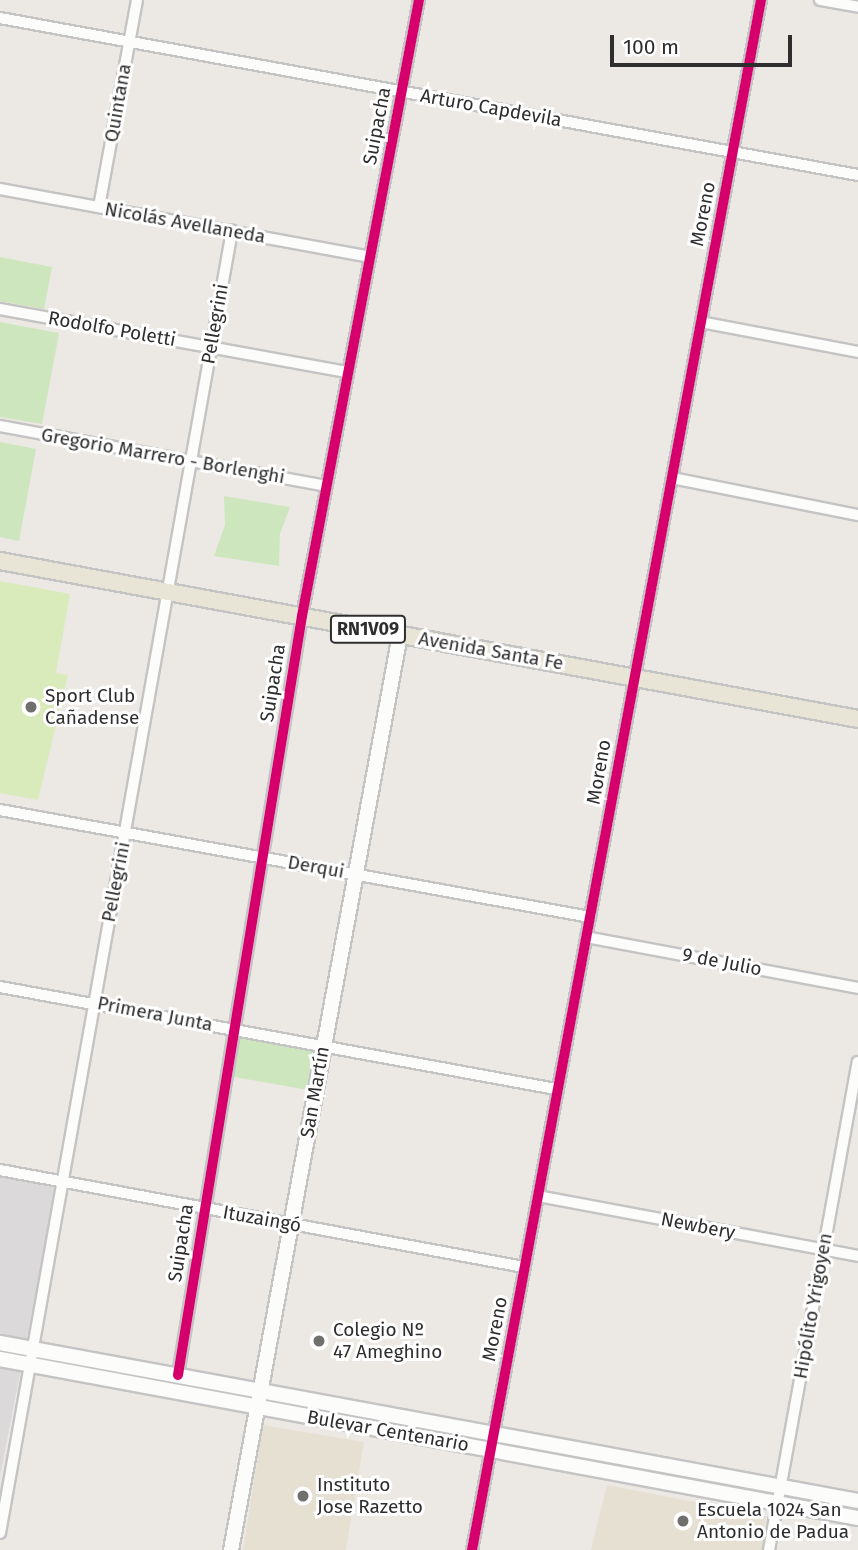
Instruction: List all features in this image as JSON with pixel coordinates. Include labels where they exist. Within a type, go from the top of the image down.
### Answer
[{"type":"main road","name":"Avenida Santa Fe","points":[[0,561],[858,719]]},
{"type":"main road","name":"San Martín","points":[[231,1550],[400,635]]},
{"type":"main road","name":"Bulevar Centenario","points":[[0,1342],[858,1501]]},
{"type":"main road","name":"Bulevar Centenario","points":[[0,1359],[858,1518]]},
{"type":"street","name":"Quintana","points":[[99,207],[136,0]]},
{"type":"street","name":"Suipacha","points":[[178,1375],[302,617],[419,0]]},
{"type":"street","name":"Moreno","points":[[472,1550],[761,0]]},
{"type":"street","points":[[820,0],[858,7]]},
{"type":"street","name":"Arturo Capdevila","points":[[0,18],[858,175]]},
{"type":"street","name":"Nicolás Avellaneda","points":[[0,189],[370,257]]},
{"type":"street","name":"Pellegrini","points":[[0,1533],[65,1182],[92,1002],[126,833],[232,231]]},
{"type":"street","name":"Rodolfo Poletti","points":[[0,309],[347,372]]},
{"type":"street","points":[[701,322],[858,352]]},
{"type":"street","name":"Gregorio Marrero - Borlenghi","points":[[0,426],[327,486]]},
{"type":"street","points":[[671,478],[858,515]]},
{"type":"street","name":"Derqui","points":[[0,810],[590,917]]},
{"type":"street","name":"9 de Julio","points":[[586,937],[858,988]]},
{"type":"street","name":"Primera Junta","points":[[0,987],[556,1089]]},
{"type":"street","name":"Hipólito Yrigoyen","points":[[769,1550],[858,1062]]},
{"type":"street","name":"Ituzaingó","points":[[0,1170],[524,1267]]},
{"type":"street","name":"Newbery","points":[[538,1196],[858,1256]]},
{"type":"shaded area","points":[[0,1177],[56,1188],[0,1477]]},
{"type":"shaded area","name":"Instituto Jose Razetto","points":[[263,1425],[364,1442],[346,1550],[243,1550]]},
{"type":"shaded area","name":"Escuela 1024 San Antonio de Padua","points":[[607,1485],[766,1516],[762,1550],[591,1550]]},
{"type":"green space","points":[[0,257],[52,267],[44,309],[0,301]]},
{"type":"green space","points":[[0,322],[59,333],[42,424],[0,417]]},
{"type":"green space","points":[[0,442],[36,449],[19,541],[0,537]]},
{"type":"green space","points":[[224,496],[290,507],[280,534],[279,566],[214,556],[225,525]]},
{"type":"green space","name":"Sport Club Cañadense","points":[[0,581],[70,594],[56,673],[68,675],[38,800],[0,793]]},
{"type":"green space","points":[[233,1029],[324,1045],[315,1091],[225,1075]]},
{"type":"cycle path","points":[[178,1375],[302,616],[419,0]]},
{"type":"cycle path","points":[[472,1550],[761,0]]},
{"type":"place","name":"Sport Club Cañadense","points":[[31,707]]},
{"type":"place","name":"Colegio Nº 47 Ameghino","points":[[319,1341]]},
{"type":"place","name":"Instituto Jose Razetto","points":[[303,1496]]},
{"type":"place","name":"Escuela 1024 San Antonio de Padua","points":[[683,1521]]}]
